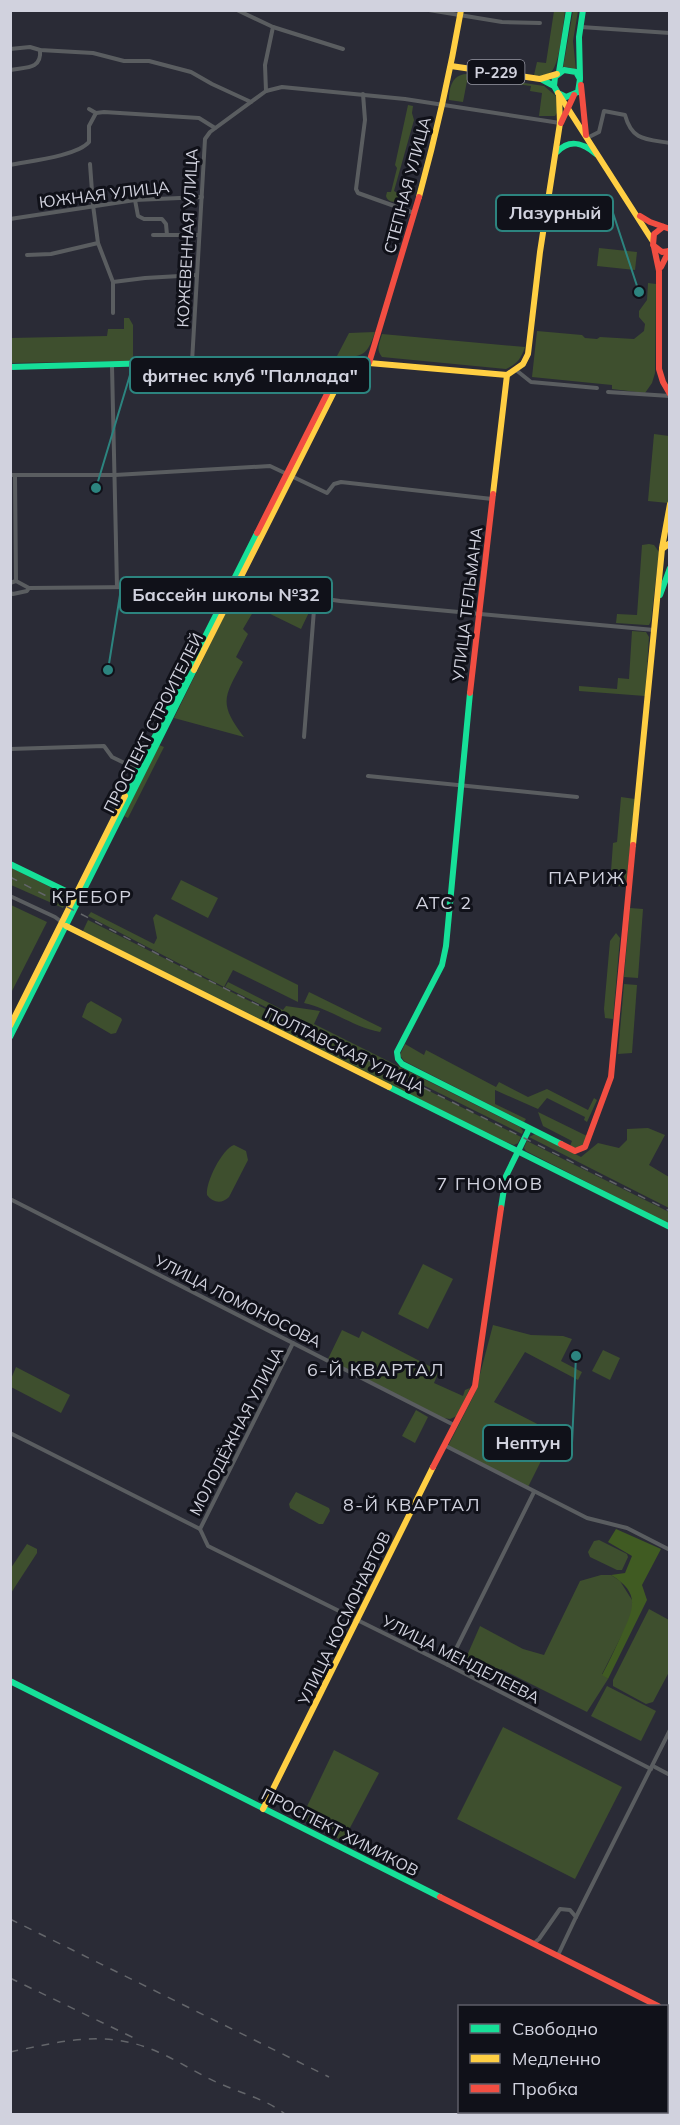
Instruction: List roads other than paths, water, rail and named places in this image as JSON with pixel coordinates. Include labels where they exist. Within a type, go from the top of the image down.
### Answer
[{"type":"street","points":[[237,10],[273,27],[343,50]]},
{"type":"street","points":[[429,10],[461,13],[502,22],[540,23]]},
{"type":"street","points":[[569,10],[554,86],[636,213],[653,244],[659,271],[659,369],[669,395],[608,392]]},
{"type":"street","points":[[583,10],[579,66],[586,138]]},
{"type":"street","name":"СТЕПНАЯ УЛИЦА","points":[[369,363],[414,213],[451,66],[461,13]]},
{"type":"street","points":[[266,91],[265,65],[273,27]]},
{"type":"street","points":[[580,27],[669,33]]},
{"type":"street","points":[[10,49],[30,47],[40,50],[93,53],[124,61],[149,61],[191,72],[251,102]]},
{"type":"street","points":[[10,70],[35,66],[40,50]]},
{"type":"street","name":"Р-229","points":[[451,66],[540,79],[554,86]]},
{"type":"street","points":[[558,73],[572,70],[581,81],[580,88],[560,123]]},
{"type":"street","name":"Р-229","points":[[540,79],[558,73]]},
{"type":"street","points":[[89,109],[96,113],[199,118],[215,128],[266,91],[282,87],[442,104],[560,123]]},
{"type":"street","points":[[558,93],[566,97],[574,95]]},
{"type":"street","points":[[10,367],[112,366],[192,362],[351,362],[507,375],[523,364],[528,354],[540,252],[560,123],[558,93]]},
{"type":"street","points":[[363,94],[366,120],[356,189],[358,194],[414,213]]},
{"type":"street","points":[[586,138],[596,136],[599,132],[604,111],[625,115],[628,127],[644,139],[669,143]]},
{"type":"street","points":[[10,165],[85,147],[89,142],[88,126],[96,113]]},
{"type":"street","name":"КОЖЕВЕННАЯ УЛИЦА","points":[[192,362],[205,139],[215,128]]},
{"type":"street","points":[[556,152],[564,144],[574,142],[590,148],[598,155]]},
{"type":"street","points":[[90,164],[98,243],[113,282],[113,313]]},
{"type":"street","name":"ЮЖНАЯ УЛИЦА","points":[[10,219],[135,200],[202,197]]},
{"type":"street","points":[[135,200],[138,216],[144,219],[162,219],[166,224],[167,235]]},
{"type":"street","points":[[636,213],[666,228]]},
{"type":"street","points":[[653,244],[654,232],[666,228]]},
{"type":"street","points":[[153,235],[199,235]]},
{"type":"street","points":[[27,255],[51,254],[98,243]]},
{"type":"street","points":[[653,244],[662,252],[669,251]]},
{"type":"street","points":[[659,271],[669,251]]},
{"type":"street","points":[[113,282],[197,275]]},
{"type":"street","name":"ПРОСПЕКТ СТРОИТЕЛЕЙ","points":[[10,1026],[78,897],[234,586],[333,382],[351,362]]},
{"type":"street","name":"ПРОСПЕКТ СТРОИТЕЛЕЙ","points":[[289,475],[338,384],[359,363]]},
{"type":"street","points":[[112,366],[117,587]]},
{"type":"street","points":[[516,370],[531,382],[597,388]]},
{"type":"street","name":"УЛИЦА ТЕЛЬМАНА","points":[[398,1059],[397,1052],[442,964],[446,946],[461,784],[507,375]]},
{"type":"street","points":[[16,581],[13,476],[115,474],[270,466],[327,493],[334,484],[341,482],[493,499]]},
{"type":"street","points":[[669,506],[669,512]]},
{"type":"street","points":[[10,593],[29,588],[234,586],[315,597],[654,630],[669,506]]},
{"type":"street","points":[[662,549],[669,543]]},
{"type":"street","points":[[656,607],[669,570]]},
{"type":"street","points":[[10,583],[16,581],[29,588]]},
{"type":"street","name":"ПРОСПЕКТ СТРОИТЕЛЕЙ","points":[[78,897],[139,770],[234,586]]},
{"type":"street","points":[[304,737],[315,597]]},
{"type":"street","name":"ПОЛТАВСКАЯ УЛИЦА","points":[[398,1059],[402,1064],[571,1150],[579,1151],[585,1147],[611,1077],[654,630]]},
{"type":"street","points":[[10,749],[104,746],[112,757],[139,770]]},
{"type":"street","points":[[368,777],[461,784],[577,797]]},
{"type":"street","points":[[10,864],[78,897]]},
{"type":"street","name":"ПОЛТАВСКАЯ УЛИЦА","points":[[10,896],[55,916],[64,924],[273,1030],[519,1150],[669,1227]]},
{"type":"street","name":"ПРОСПЕКТ СТРОИТЕЛЕЙ","points":[[10,1037],[64,924]]},
{"type":"street","name":"УЛИЦА КОСМОНАВТОВ","points":[[264,1809],[475,1386],[506,1176],[529,1129]]},
{"type":"street","name":"УЛИЦА ЛОМОНОСОВА","points":[[10,1199],[454,1425]]},
{"type":"street","name":"МОЛОДЁЖНАЯ УЛИЦА","points":[[200,1529],[293,1343]]},
{"type":"street","name":"УЛИЦА МЕНДЕЛЕЕВА","points":[[10,1433],[200,1529],[208,1546],[669,1775]]},
{"type":"street","points":[[444,1445],[587,1518],[627,1528],[669,1550]]},
{"type":"street","points":[[448,1665],[534,1492]]},
{"type":"street","name":"ПРОСПЕКТ ХИМИКОВ","points":[[10,1681],[654,2005]]},
{"type":"street","points":[[558,1956],[669,1730]]},
{"type":"street","points":[[533,1944],[560,1909],[570,1910],[576,1917]]},
{"type":"railway","points":[[10,877],[194,973],[670,1211]]},
{"type":"railway","points":[[10,1919],[329,2077]]},
{"type":"railway","points":[[10,1978],[134,2038]]},
{"type":"railway","points":[[10,2052],[85,2039],[103,2039],[139,2045],[263,2101],[285,2114]]},
{"type":"place","name":"Лазурный","points":[[639,292]]},
{"type":"place","name":"фитнес клуб \"Паллада\"","points":[[96,488]]},
{"type":"place","name":"Бассейн школы №32","points":[[108,670]]},
{"type":"place","name":"Нептун","points":[[576,1356]]},
{"type":"district","name":"ПАРИЖ","points":[[587,877]]},
{"type":"district","name":"КРЕБОР","points":[[92,896]]},
{"type":"district","name":"АТС 2","points":[[444,902]]},
{"type":"district","name":"7 ГНОМОВ","points":[[490,1183]]},
{"type":"district","name":"6-Й КВАРТАЛ","points":[[376,1369]]},
{"type":"district","name":"8-Й КВАРТАЛ","points":[[412,1504]]}]
